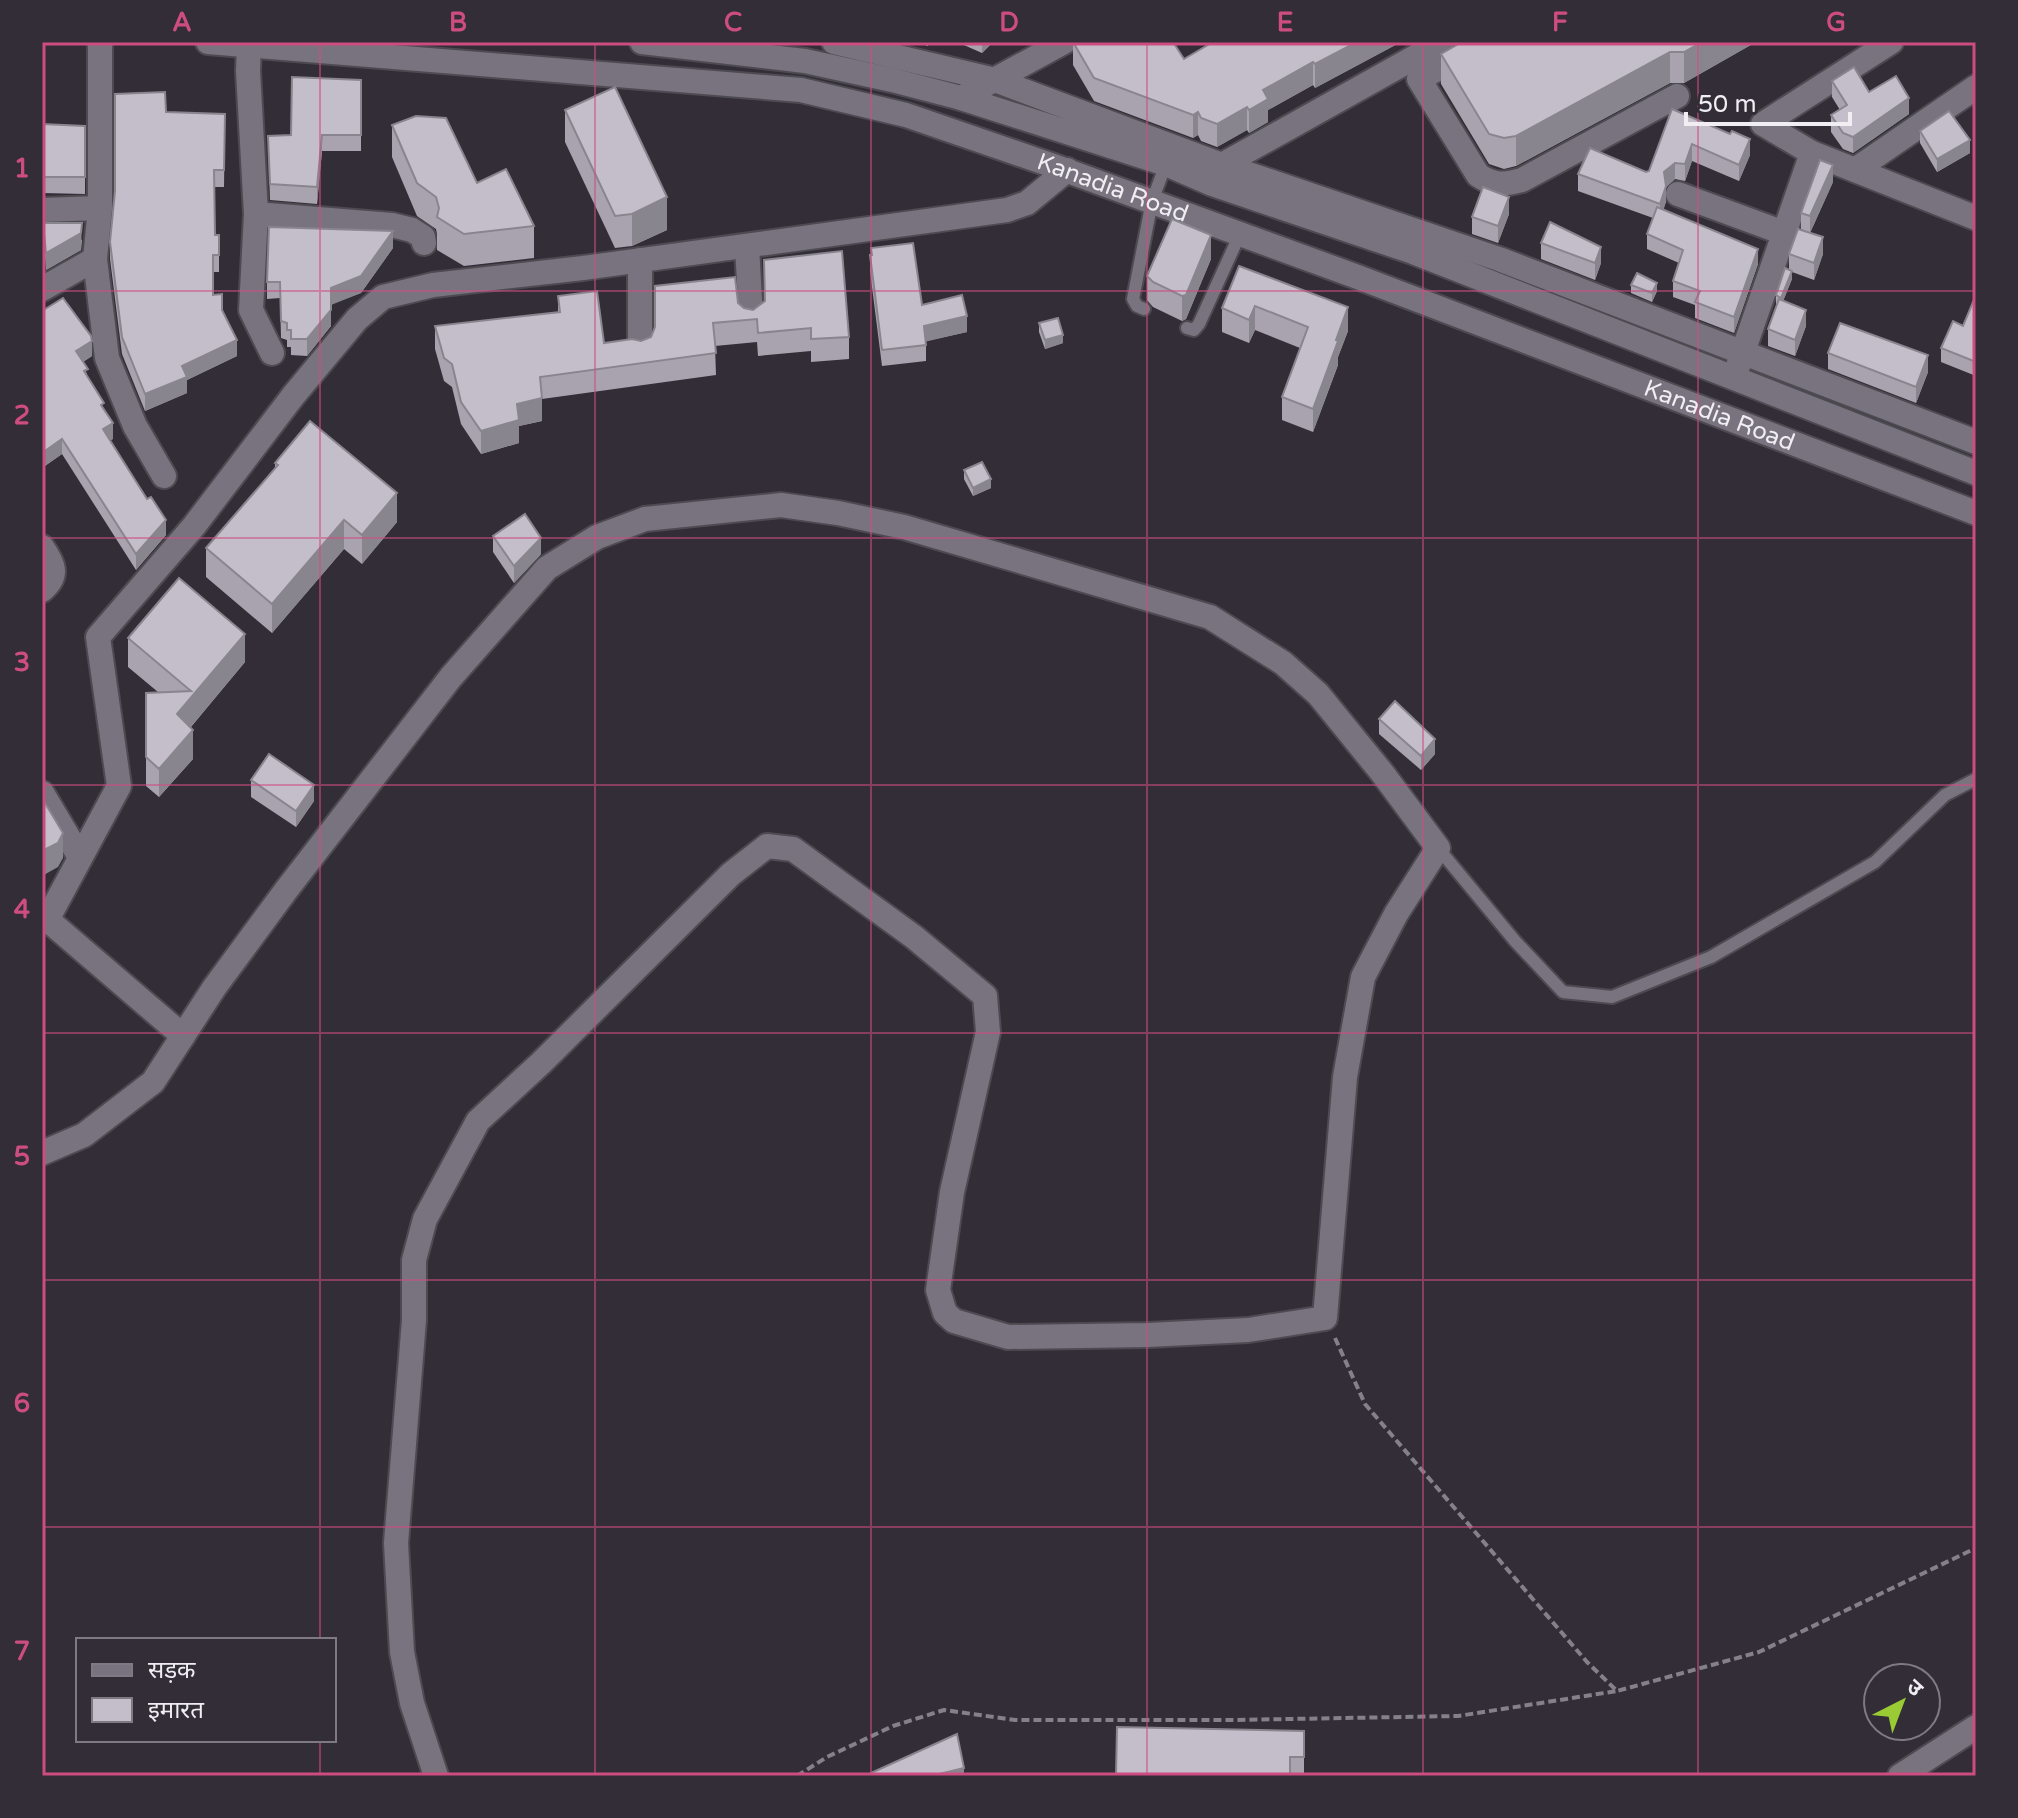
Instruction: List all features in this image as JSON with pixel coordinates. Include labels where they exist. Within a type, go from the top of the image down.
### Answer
[{"type":"street","points":[[100,42],[100,208],[95,259],[107,358],[135,426],[164,476]]},
{"type":"street","name":"Kanadia Road","points":[[208,42],[801,90],[906,115],[1152,201],[1976,513]]},
{"type":"street","name":"Kanadia Road","points":[[642,42],[806,52],[894,69],[961,98],[1166,164],[1217,175],[1976,473]]},
{"type":"street","points":[[834,42],[894,69],[995,80],[1217,175],[1499,259],[1976,442]]},
{"type":"street","points":[[961,98],[1064,42]]},
{"type":"street","points":[[1217,175],[1442,42]]},
{"type":"street","points":[[1487,42],[1419,79],[1478,175],[1488,182],[1502,185],[1522,180],[1677,96]]},
{"type":"street","points":[[1891,42],[1763,124],[1812,153],[1976,218]]},
{"type":"street","points":[[249,45],[256,214],[251,310],[272,353]]},
{"type":"street","points":[[1855,170],[1976,87]]},
{"type":"street","points":[[1734,378],[1812,153]]},
{"type":"street","points":[[183,1036],[45,916],[119,786],[98,637],[194,526],[293,396],[357,319],[383,297],[433,285],[1007,210],[1027,203],[1067,170]]},
{"type":"street","points":[[1678,194],[1784,233]]},
{"type":"street","points":[[42,210],[100,208]]},
{"type":"street","points":[[256,214],[392,225],[412,230],[423,237],[424,243]]},
{"type":"street","points":[[747,246],[751,318]]},
{"type":"street","points":[[42,289],[95,259]]},
{"type":"street","points":[[640,260],[640,349]]},
{"type":"street","points":[[1587,321],[1596,297]]},
{"type":"street","points":[[42,1153],[84,1135],[153,1082],[214,988],[287,889],[451,677],[547,568],[597,537],[645,519],[781,505],[838,513],[904,527],[1210,617],[1283,663],[1318,694],[1438,848],[1396,914],[1363,977],[1345,1077],[1325,1318],[1248,1330],[1148,1335],[1008,1337],[954,1321],[945,1313],[938,1290],[952,1192],[988,1032],[985,996],[914,937],[793,849],[767,846],[731,874],[541,1063],[478,1121],[425,1219],[414,1260],[414,1320],[396,1543],[402,1652],[412,1703],[436,1776]]},
{"type":"street","points":[[42,547],[53,564],[54,573],[52,582],[42,590]]},
{"type":"street","points":[[42,793],[80,857]]},
{"type":"street","points":[[1900,1776],[1976,1727]]},
{"type":"lane","points":[[1144,309],[1137,306],[1133,299],[1152,201],[1166,164]]},
{"type":"lane","points":[[1187,328],[1194,330],[1199,324],[1240,234]]},
{"type":"lane","points":[[1438,848],[1515,941],[1563,992],[1612,997],[1711,957],[1875,862],[1945,795],[1976,779]]},
{"type":"path","points":[[1325,1318],[1365,1404],[1578,1652],[1617,1691]]},
{"type":"path","points":[[797,1776],[827,1757],[893,1726],[944,1710],[1015,1720],[1458,1716],[1617,1691],[1759,1652],[1976,1548]]},
{"type":"building","points":[[1073,42],[1173,42],[1184,59],[1213,42],[1357,42],[1263,90],[1268,99],[1217,124],[1201,118],[1198,112],[1193,115],[1094,78]]},
{"type":"building","points":[[1462,42],[1702,42],[1684,52],[1670,52],[1516,136],[1504,138],[1489,134],[1441,54]]},
{"type":"building","points":[[1854,67],[1869,92],[1896,76],[1909,98],[1853,137],[1843,133],[1831,115],[1847,105],[1832,81]]},
{"type":"building","points":[[292,77],[361,80],[361,135],[322,135],[317,187],[270,184],[268,136],[291,135]]},
{"type":"building","points":[[615,87],[667,197],[632,214],[615,216],[565,110]]},
{"type":"building","points":[[165,92],[166,112],[225,114],[224,170],[214,170],[215,235],[219,235],[219,255],[213,255],[213,295],[222,294],[222,310],[237,340],[182,366],[187,377],[145,394],[122,337],[110,242],[115,191],[115,94]]},
{"type":"building","points":[[1672,109],[1730,134],[1732,131],[1750,139],[1739,165],[1692,144],[1685,164],[1675,163],[1664,172],[1666,186],[1660,204],[1578,174],[1590,148],[1649,171]]},
{"type":"building","points":[[1949,111],[1970,140],[1937,159],[1920,131]]},
{"type":"building","points":[[416,116],[446,118],[477,183],[506,169],[534,226],[464,234],[437,217],[439,208],[436,197],[417,183],[392,125]]},
{"type":"building","points":[[42,124],[85,126],[85,177],[42,177]]},
{"type":"building","points":[[1820,160],[1833,165],[1810,216],[1801,213]]},
{"type":"building","points":[[1483,187],[1509,197],[1498,226],[1472,217]]},
{"type":"building","points":[[1657,207],[1758,249],[1734,317],[1695,302],[1700,291],[1673,281],[1683,250],[1647,234]]},
{"type":"building","points":[[1172,219],[1211,235],[1186,295],[1182,296],[1147,276]]},
{"type":"building","points":[[1550,222],[1601,247],[1595,263],[1541,243]]},
{"type":"building","points":[[43,223],[82,223],[81,233],[46,253]]},
{"type":"building","points":[[269,227],[393,231],[361,276],[331,288],[331,310],[307,339],[291,339],[291,330],[287,330],[287,323],[281,321],[280,282],[267,282]]},
{"type":"building","points":[[1798,229],[1823,237],[1814,263],[1789,254]]},
{"type":"building","points":[[913,243],[922,305],[962,295],[967,316],[924,326],[926,345],[882,350],[871,248]]},
{"type":"building","points":[[842,251],[849,337],[811,339],[811,328],[758,333],[757,319],[713,323],[716,353],[540,377],[542,398],[517,404],[519,420],[481,431],[461,402],[452,364],[444,358],[435,326],[560,312],[558,296],[597,291],[604,343],[632,339],[641,341],[651,337],[655,327],[655,286],[735,277],[738,303],[753,310],[765,301],[764,260]]},
{"type":"building","points":[[1239,266],[1348,307],[1313,409],[1282,397],[1308,327],[1255,306],[1249,320],[1222,308]]},
{"type":"building","points":[[1785,268],[1792,271],[1781,298],[1776,295]]},
{"type":"building","points":[[1637,273],[1657,283],[1652,293],[1631,285]]},
{"type":"building","points":[[1976,295],[1976,362],[1941,348],[1953,321],[1963,326]]},
{"type":"building","points":[[63,298],[91,336],[92,341],[76,351],[88,369],[84,371],[104,403],[101,405],[113,423],[103,429],[147,499],[151,497],[166,520],[136,554],[62,439],[42,453],[42,311]]},
{"type":"building","points":[[1779,299],[1806,310],[1795,340],[1768,329]]},
{"type":"building","points":[[1058,318],[1063,335],[1045,340],[1039,323]]},
{"type":"building","points":[[1840,323],[1928,355],[1916,387],[1828,353]]},
{"type":"building","points":[[310,421],[397,493],[362,535],[344,520],[272,604],[206,548],[278,465],[275,463]]},
{"type":"building","points":[[982,462],[991,479],[973,488],[964,470]]},
{"type":"building","points":[[525,514],[541,538],[514,566],[493,536]]},
{"type":"building","points":[[179,578],[245,634],[177,714],[193,730],[159,769],[146,757],[146,693],[191,691],[128,638]]},
{"type":"building","points":[[1395,701],[1435,739],[1421,756],[1379,719]]},
{"type":"building","points":[[269,754],[314,785],[296,811],[251,780]]},
{"type":"building","points":[[42,798],[63,833],[58,843],[42,851]]},
{"type":"building","points":[[1117,1727],[1304,1731],[1304,1757],[1290,1757],[1290,1776],[1116,1776]]},
{"type":"building","points":[[957,1734],[964,1768],[931,1776],[873,1776],[871,1773]]}]
